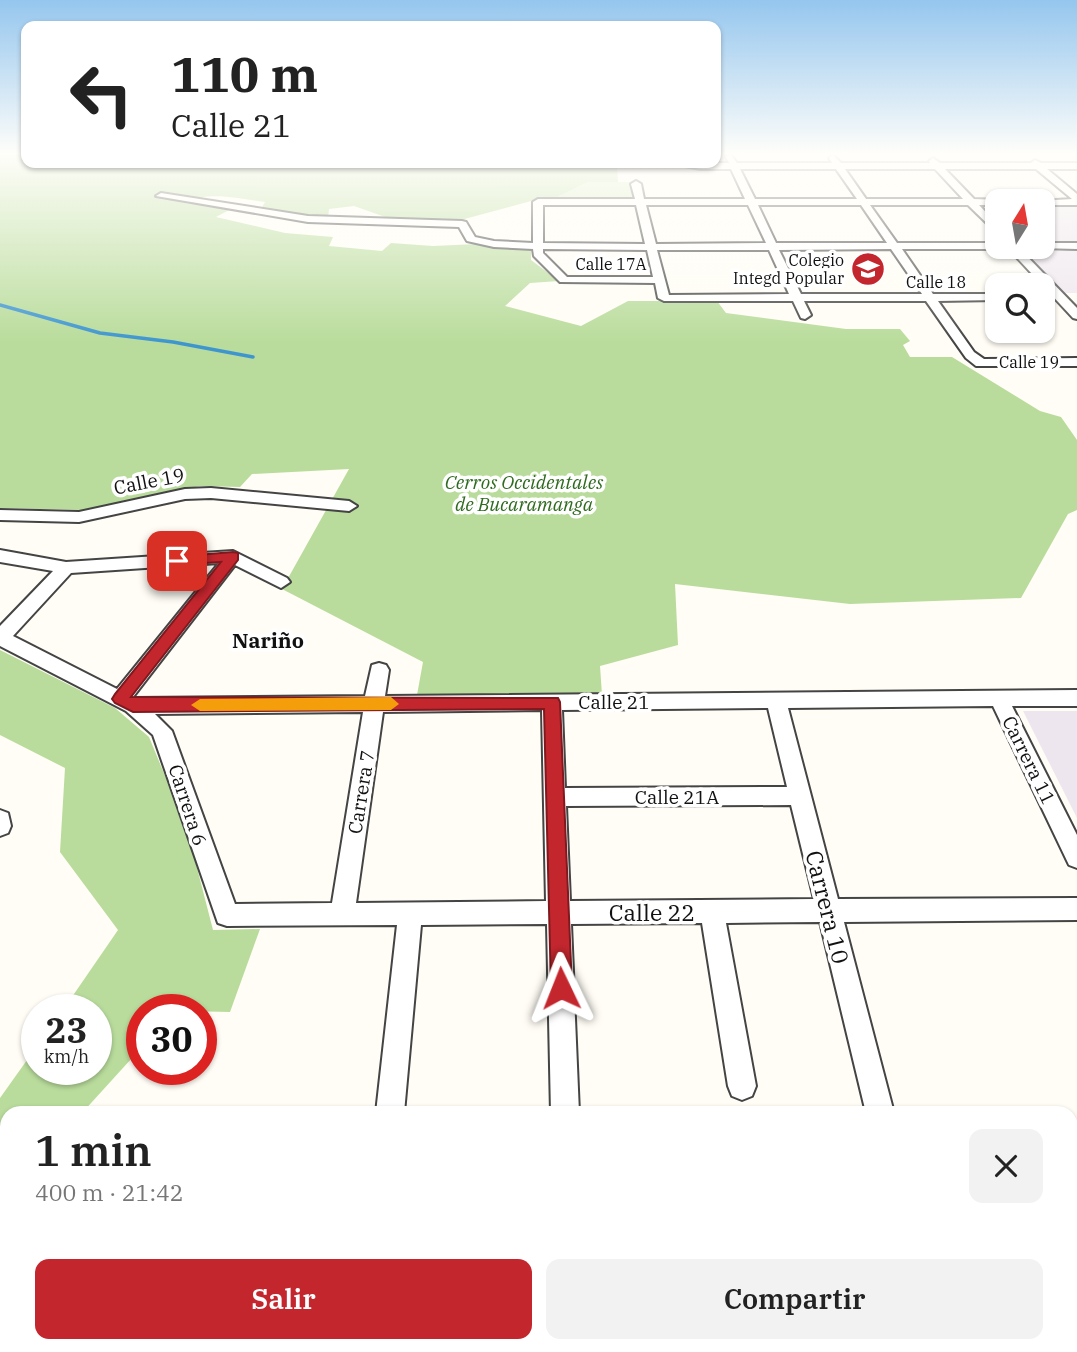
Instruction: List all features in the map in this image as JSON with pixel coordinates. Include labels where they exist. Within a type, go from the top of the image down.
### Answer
[{"type":"street","points":[[289,216],[462,224],[471,239],[494,244],[537,246],[985,246]]},
{"type":"street","points":[[537,246],[538,216]]},
{"type":"street","points":[[643,216],[658,279]]},
{"type":"street","points":[[758,216],[806,315]]},
{"type":"street","points":[[873,216],[928,298]]},
{"type":"street","name":"Calle 17A","points":[[537,246],[540,258],[565,280],[658,279]]},
{"type":"street","points":[[1055,246],[1077,246]]},
{"type":"street","points":[[1024,259],[1077,315]]},
{"type":"street","name":"Calle 18","points":[[658,279],[664,298],[985,298]]},
{"type":"street","points":[[1055,297],[1077,297]]},
{"type":"street","name":"Calle 19","points":[[928,298],[970,355],[981,363],[1077,362]]},
{"type":"street","name":"Calle 19","points":[[0,515],[79,517],[185,494],[211,493],[349,506]]},
{"type":"street","points":[[0,556],[66,568],[233,557],[281,582]]},
{"type":"street","points":[[127,702],[233,557]]},
{"type":"street","points":[[0,638],[66,568]]},
{"type":"street","name":"Calle 21","points":[[0,638],[127,702],[374,704],[1077,698]]},
{"type":"street","name":"Carrera 7","points":[[342,915],[379,670]]},
{"type":"street","name":"Carrera 11","points":[[999,699],[1077,858]]},
{"type":"street","name":"Carrera 10","points":[[776,701],[878,1106]]},
{"type":"street","name":"Carrera 6","points":[[127,702],[162,731],[226,915]]},
{"type":"street","points":[[552,702],[565,1106]]},
{"type":"street","name":"Calle 21A","points":[[555,797],[800,796]]},
{"type":"street","points":[[0,820],[0,826]]},
{"type":"street","name":"Calle 22","points":[[226,915],[1077,909]]},
{"type":"street","points":[[712,912],[742,1086]]},
{"type":"street","points":[[391,1106],[410,914]]},
{"type":"shaded area","points":[[1055,216],[1077,216],[1077,242],[1055,242]]},
{"type":"shaded area","points":[[1055,248],[1077,248],[1077,293],[1063,293],[1055,284],[1055,273],[1044,273],[1031,259],[1055,259]]},
{"type":"shaded area","points":[[1023,711],[1077,711],[1077,818]]},
{"type":"green space","name":"Cerros Occidentales de Bucaramanga","points":[[0,216],[218,216],[285,233],[333,237],[329,246],[382,251],[391,243],[531,248],[531,260],[559,281],[530,283],[505,306],[581,326],[628,301],[717,301],[726,313],[846,329],[900,329],[910,341],[903,345],[910,357],[952,357],[1040,411],[1061,417],[1077,440],[1077,510],[1068,514],[1021,598],[850,604],[675,584],[678,645],[600,666],[602,695],[417,695],[423,662],[282,589],[349,469],[252,474],[240,487],[200,486],[84,510],[0,508]]},
{"type":"green space","name":"Cerros Occidentales de Bucaramanga","points":[[296,216],[328,216],[328,218]]},
{"type":"green space","name":"Cerros Occidentales de Bucaramanga","points":[[383,216],[475,216],[457,221],[391,219]]},
{"type":"green space","points":[[0,650],[115,708],[149,737],[187,829],[213,930],[260,929],[230,1012],[217,1012],[217,994],[126,994],[126,1065],[112,1080],[112,994],[74,994],[118,930],[60,852],[65,768],[0,735]]},
{"type":"green space","points":[[21,1068],[21,1085],[107,1085],[88,1106],[0,1106],[0,1098]]},
{"type":"waterway","points":[[0,305],[100,333],[173,342],[253,357]]},
{"type":"slow traffic","points":[[200,705],[391,704]]},
{"type":"place","name":"Colegio Integd Popular","points":[[868,269]]},
{"type":"district","name":"Nariño","points":[[268,640]]},
{"type":"route","points":[[177,561],[233,557],[120,699],[133,705],[552,702],[561,988]]}]
